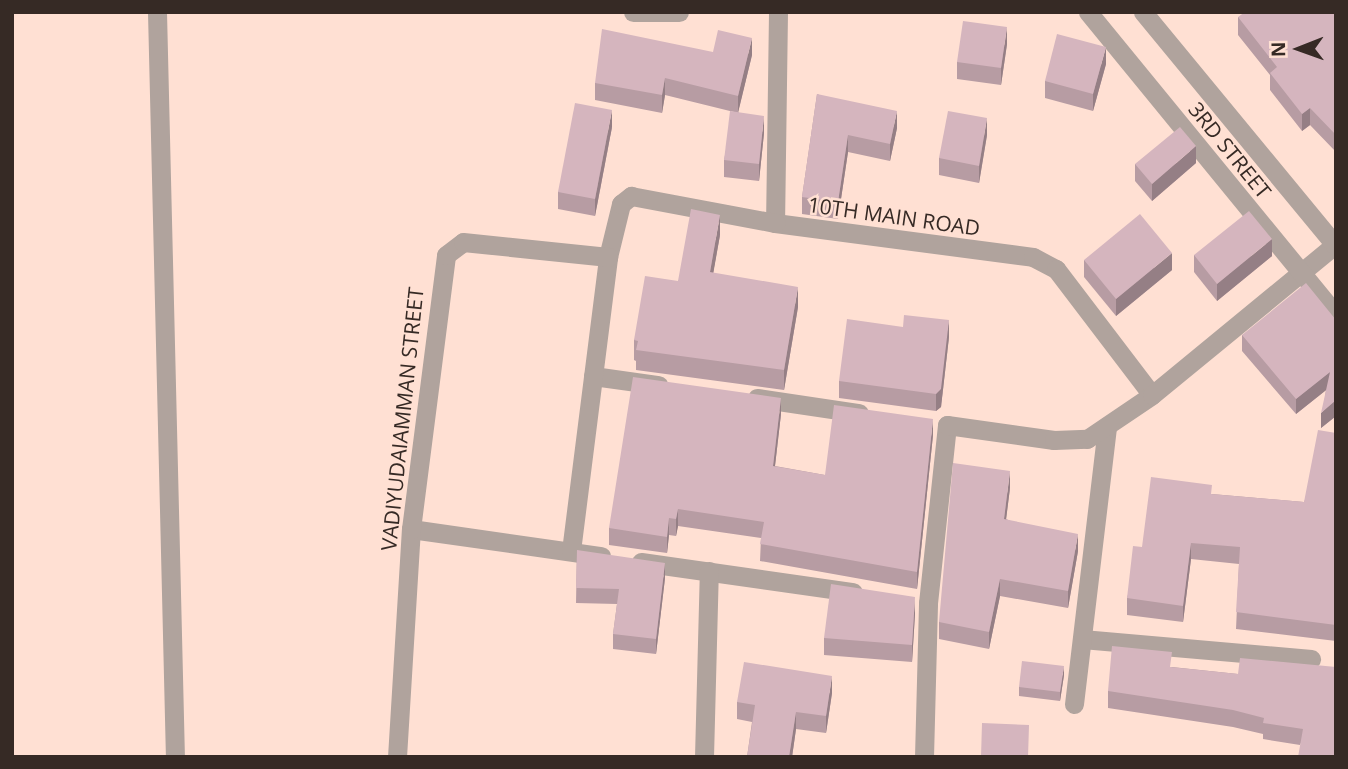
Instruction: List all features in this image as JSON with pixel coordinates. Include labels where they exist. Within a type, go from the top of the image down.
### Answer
[{"type":"street","points":[[157,12],[175,757]]},
{"type":"street","points":[[633,12],[679,12]]},
{"type":"street","name":"10TH MAIN ROAD","points":[[778,12],[775,223],[1033,257],[1056,269],[1153,395]]},
{"type":"street","name":"3RD STREET","points":[[1088,12],[1336,315]]},
{"type":"street","name":"3RD STREET","points":[[1143,12],[1335,245]]},
{"type":"street","points":[[571,551],[608,257],[621,204],[631,196],[775,223]]},
{"type":"street","name":"VADIYUDAIAMMAN STREET","points":[[397,757],[411,529],[446,255],[463,242],[608,257]]},
{"type":"street","points":[[920,422],[1071,442],[1087,439],[1153,395],[1335,245]]},
{"type":"street","points":[[593,376],[685,389]]},
{"type":"street","points":[[737,396],[881,416]]},
{"type":"street","points":[[924,757],[928,603],[947,425]]},
{"type":"street","points":[[1074,704],[1107,426]]},
{"type":"street","points":[[411,529],[874,595]]},
{"type":"street","points":[[704,757],[709,572]]},
{"type":"street","points":[[901,599],[928,603]]},
{"type":"street","points":[[1082,639],[1311,659]]},
{"type":"building","points":[[1245,12],[1336,12],[1336,135],[1310,108],[1302,114],[1270,73],[1277,67],[1238,17]]},
{"type":"building","points":[[963,21],[1007,27],[1001,68],[957,62]]},
{"type":"building","points":[[602,29],[713,52],[718,30],[752,38],[738,96],[665,78],[662,95],[595,83]]},
{"type":"building","points":[[1057,34],[1106,47],[1093,94],[1045,81]]},
{"type":"building","points":[[817,94],[897,111],[890,144],[848,135],[838,202],[802,197]]},
{"type":"building","points":[[575,103],[612,110],[595,199],[558,192]]},
{"type":"building","points":[[730,111],[764,116],[759,164],[724,160]]},
{"type":"building","points":[[948,111],[987,118],[979,166],[939,158]]},
{"type":"building","points":[[1180,127],[1196,146],[1152,184],[1135,164]]},
{"type":"building","points":[[691,209],[720,215],[710,272],[798,287],[784,370],[636,350],[638,341],[634,340],[645,276],[678,281]]},
{"type":"building","points":[[1249,211],[1272,239],[1217,284],[1194,255]]},
{"type":"building","points":[[1140,214],[1172,253],[1116,299],[1084,260]]},
{"type":"building","points":[[1306,283],[1336,320],[1336,400],[1321,413],[1330,372],[1296,399],[1242,335]]},
{"type":"building","points":[[904,315],[949,320],[941,389],[936,394],[839,381],[847,319],[903,327]]},
{"type":"building","points":[[633,377],[781,398],[773,466],[825,475],[834,405],[933,419],[917,572],[760,544],[764,522],[678,509],[676,519],[669,518],[667,537],[609,528]]},
{"type":"building","points":[[1318,430],[1336,433],[1336,625],[1236,612],[1240,547],[1191,543],[1183,606],[1127,598],[1133,546],[1142,547],[1151,477],[1212,485],[1211,494],[1304,502]]},
{"type":"building","points":[[953,463],[1010,471],[1004,519],[1078,534],[1068,591],[1000,579],[989,632],[939,622]]},
{"type":"building","points":[[577,550],[665,563],[656,639],[613,634],[619,589],[576,588]]},
{"type":"building","points":[[831,584],[915,597],[912,645],[824,638]]},
{"type":"building","points":[[1112,646],[1172,652],[1170,667],[1238,674],[1240,658],[1336,667],[1334,757],[1298,757],[1303,729],[1263,723],[1264,718],[1233,710],[1108,691]]},
{"type":"building","points":[[1022,661],[1064,666],[1060,692],[1019,687]]},
{"type":"building","points":[[744,662],[832,676],[826,716],[796,712],[789,757],[747,757],[755,705],[737,702]]},
{"type":"building","points":[[982,723],[1029,725],[1028,757],[981,757]]}]
